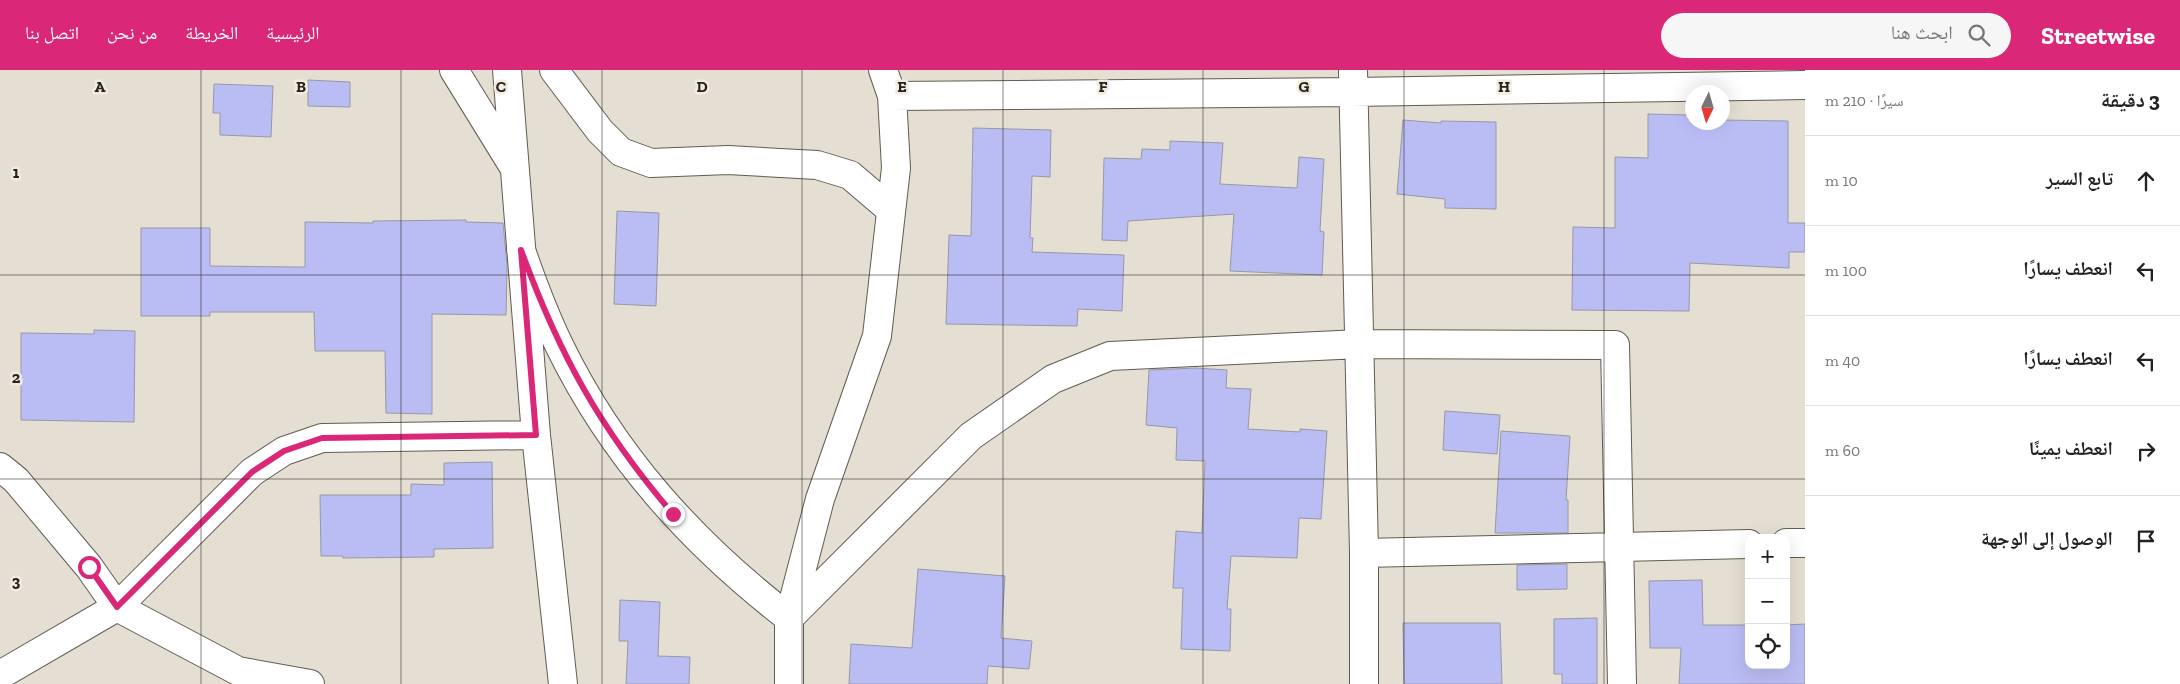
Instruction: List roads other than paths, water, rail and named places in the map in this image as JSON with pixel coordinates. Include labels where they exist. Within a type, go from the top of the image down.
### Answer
[{"type":"street","points":[[454,70],[514,168]]},
{"type":"street","points":[[507,70],[536,435],[563,684]]},
{"type":"street","points":[[554,70],[600,131],[621,152],[651,163],[728,160],[817,165],[850,175],[891,210]]},
{"type":"street","points":[[789,684],[789,618],[820,499],[877,336],[896,168],[892,96],[883,70]]},
{"type":"street","points":[[892,96],[1353,81],[1805,85]]},
{"type":"street","points":[[1353,81],[1364,553],[1364,684]]},
{"type":"street","points":[[521,250],[538,298],[559,344],[578,382],[609,433],[639,474],[709,551],[748,586],[789,618]]},
{"type":"street","points":[[789,618],[971,436],[1053,379],[1110,356],[1360,344],[1615,345],[1622,684]]},
{"type":"street","points":[[0,675],[117,607],[252,472],[284,451],[322,438],[536,435]]},
{"type":"street","points":[[0,467],[16,480],[89,567],[117,607],[238,671],[310,684]]},
{"type":"street","points":[[1790,543],[1805,543]]},
{"type":"street","points":[[1364,553],[1745,544]]}]
